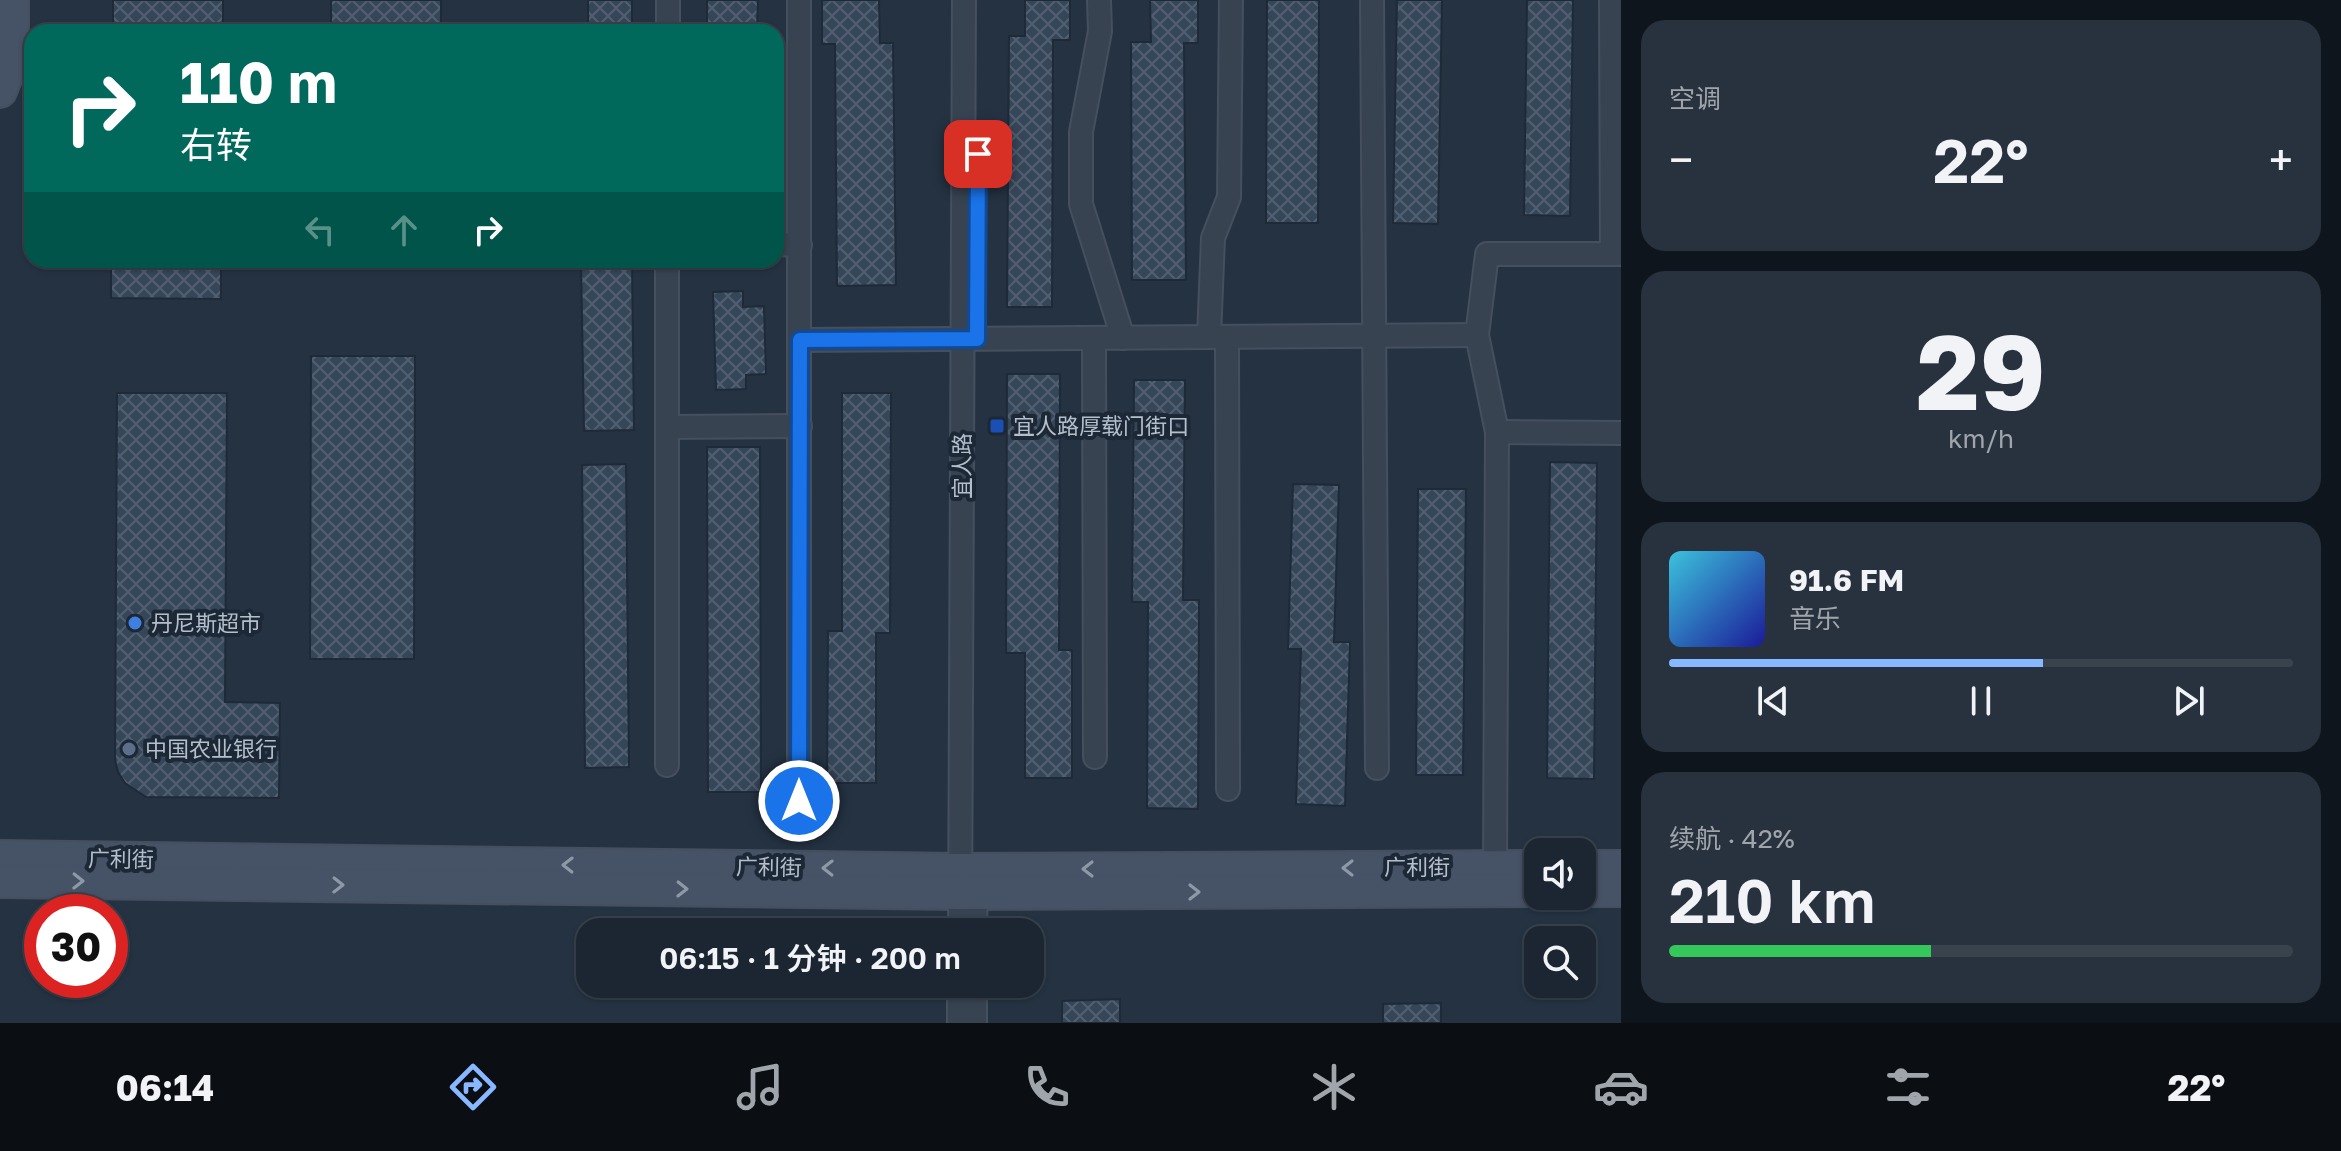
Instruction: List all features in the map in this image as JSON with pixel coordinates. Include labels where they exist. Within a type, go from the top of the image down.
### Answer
[{"type":"street","points":[[0,91],[12,61],[12,0]]},
{"type":"street","points":[[668,0],[668,24]]},
{"type":"street","points":[[799,0],[799,801]]},
{"type":"street","name":"宜人路","points":[[964,0],[970,339]]},
{"type":"street","name":"宜人路","points":[[973,918],[968,881],[970,339],[978,0]]},
{"type":"street","points":[[1099,0],[1100,31],[1081,132],[1081,204],[1123,338]]},
{"type":"street","points":[[1228,789],[1213,238],[1229,197],[1231,0]]},
{"type":"street","points":[[1372,0],[1377,768]]},
{"type":"street","points":[[1495,867],[1497,432],[1477,335],[1487,254],[1616,254],[1611,0]]},
{"type":"street","points":[[784,244],[800,245]]},
{"type":"street","points":[[667,268],[667,765]]},
{"type":"street","points":[[800,340],[1477,335]]},
{"type":"street","points":[[1094,338],[1095,757]]},
{"type":"street","points":[[668,427],[800,426]]},
{"type":"street","points":[[1497,432],[1621,433]]},
{"type":"street","name":"广利街","points":[[0,857],[968,881],[1524,890]]},
{"type":"street","name":"广利街","points":[[0,881],[968,881],[1524,867]]},
{"type":"street","points":[[1596,867],[1621,867]]},
{"type":"street","name":"宜人路","points":[[962,918],[968,881]]},
{"type":"street","points":[[1596,890],[1621,890]]},
{"type":"street","points":[[959,998],[959,1023]]},
{"type":"street","points":[[975,998],[975,1023]]},
{"type":"building","points":[[113,0],[223,0],[223,24],[113,24]]},
{"type":"building","points":[[331,0],[441,0],[441,24],[331,24]]},
{"type":"building","points":[[588,0],[632,0],[632,24],[588,24]]},
{"type":"building","points":[[707,0],[758,0],[757,24],[707,24]]},
{"type":"building","points":[[822,0],[879,0],[880,43],[893,43],[896,285],[837,286],[835,44],[822,44]]},
{"type":"building","points":[[1025,0],[1070,0],[1070,40],[1053,40],[1052,307],[1007,307],[1009,36],[1025,36]]},
{"type":"building","points":[[1150,0],[1198,0],[1198,43],[1184,43],[1186,280],[1132,280],[1131,42],[1151,42]]},
{"type":"building","points":[[1267,0],[1319,0],[1318,223],[1266,223]]},
{"type":"building","points":[[1397,0],[1442,0],[1438,224],[1393,223]]},
{"type":"building","points":[[1527,0],[1573,0],[1570,216],[1524,215]]},
{"type":"building","points":[[111,268],[221,268],[221,299],[111,298]]},
{"type":"building","points":[[581,268],[632,268],[634,430],[584,431]]},
{"type":"building","points":[[743,291],[743,307],[764,306],[766,374],[746,375],[746,389],[716,390],[713,292]]},
{"type":"building","points":[[311,356],[415,356],[414,659],[310,659]]},
{"type":"building","points":[[1007,374],[1060,374],[1059,650],[1072,650],[1072,778],[1025,778],[1025,653],[1006,653]]},
{"type":"building","points":[[1134,380],[1185,380],[1183,600],[1199,600],[1198,809],[1147,808],[1148,602],[1132,602]]},
{"type":"building","points":[[117,393],[227,393],[225,702],[280,703],[279,798],[146,797],[125,783],[118,772],[115,760]]},
{"type":"building","points":[[842,393],[891,393],[890,633],[876,633],[876,783],[827,783],[828,631],[842,631]]},
{"type":"building","points":[[707,447],[760,447],[761,792],[708,792]]},
{"type":"building","points":[[1550,462],[1597,463],[1594,779],[1547,778]]},
{"type":"building","points":[[626,464],[629,767],[585,768],[582,465]]},
{"type":"building","points":[[1293,484],[1339,485],[1334,642],[1350,642],[1345,806],[1296,804],[1301,649],[1288,649]]},
{"type":"building","points":[[1418,489],[1466,489],[1463,775],[1416,775]]},
{"type":"building","points":[[1120,999],[1120,1023],[1062,1023],[1062,1001]]},
{"type":"building","points":[[1441,1003],[1441,1023],[1383,1023],[1383,1004]]},
{"type":"place","name":"宜人路厚载门街口","points":[[997,426]]},
{"type":"place","name":"丹尼斯超市","points":[[135,623]]},
{"type":"place","name":"中国农业银行","points":[[129,749]]},
{"type":"route","points":[[799,801],[800,340],[977,339],[978,154]]}]
